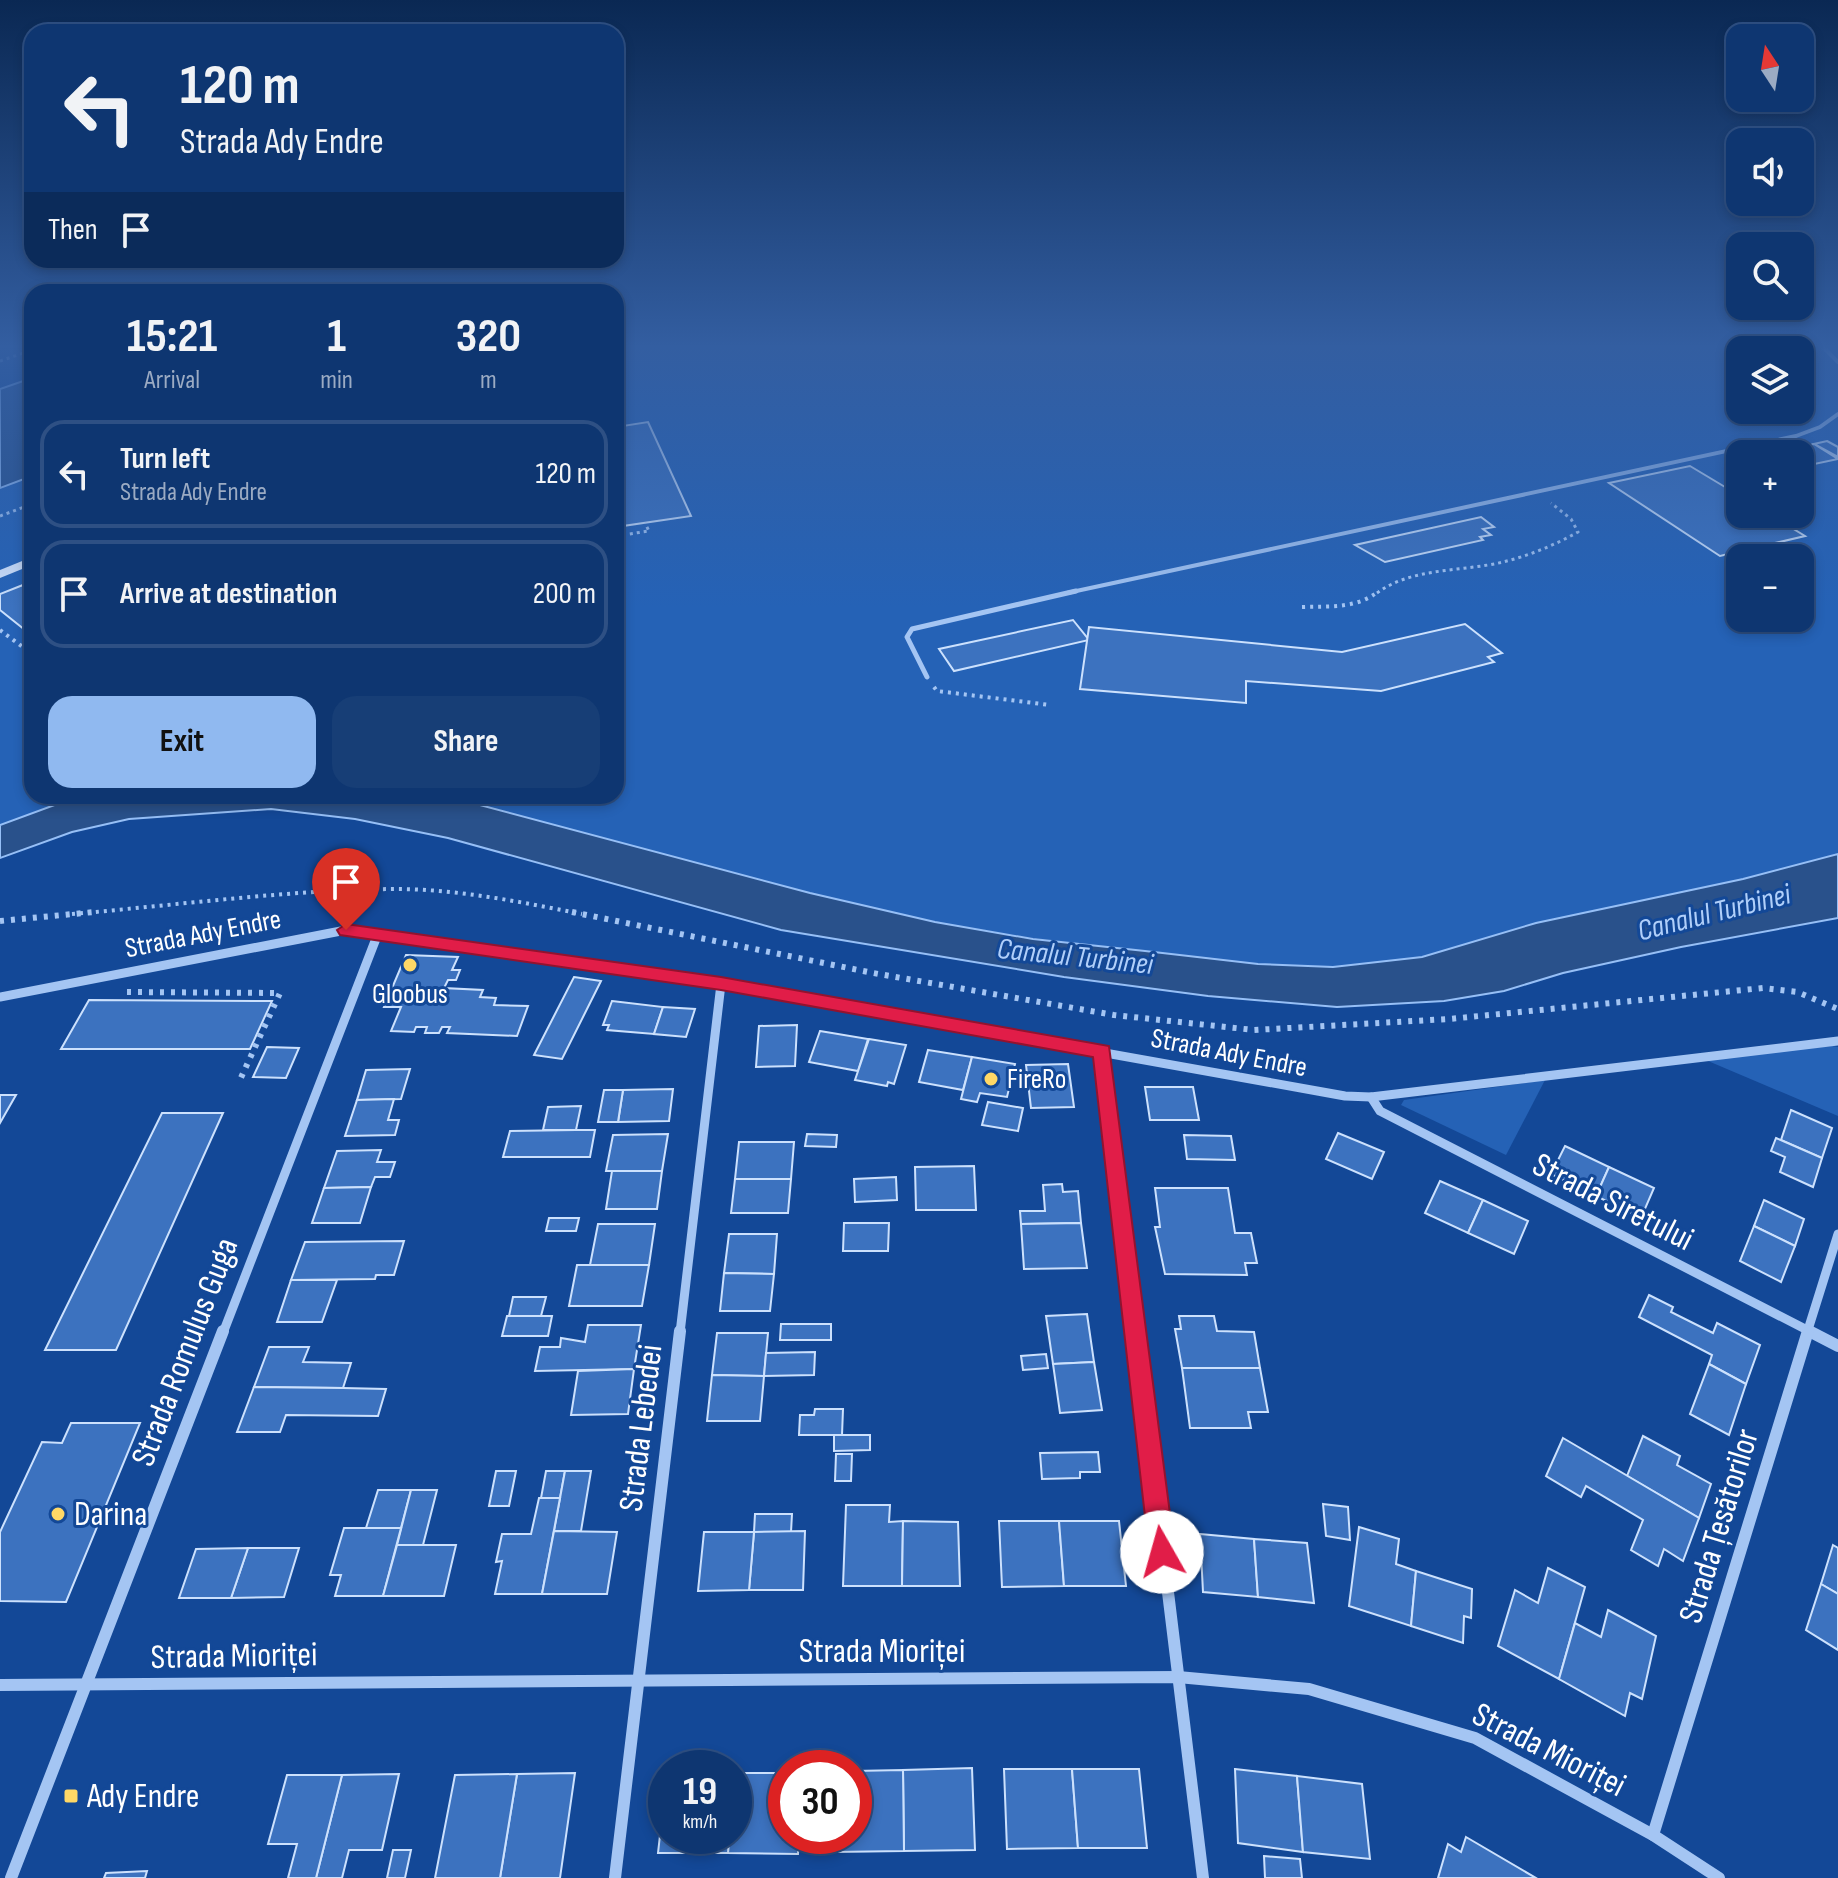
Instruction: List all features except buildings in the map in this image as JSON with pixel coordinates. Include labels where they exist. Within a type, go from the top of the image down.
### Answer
[{"type":"street","points":[[0,574],[24,564]]},
{"type":"street","name":"Strada Ady Endre","points":[[0,997],[346,930],[721,984],[1102,1051],[1318,1093],[1371,1097],[1838,1041]]},
{"type":"street","name":"Strada Romulus Guga","points":[[11,1878],[377,936]]},
{"type":"street","name":"Strada Lebedei","points":[[615,1878],[721,984]]},
{"type":"street","points":[[1102,1051],[1203,1878]]},
{"type":"street","name":"Strada Siretului","points":[[1371,1097],[1380,1111],[1838,1346]]},
{"type":"street","name":"Strada Țesătorilor","points":[[1653,1835],[1838,1234]]},
{"type":"street","name":"Strada Mioriței","points":[[0,1685],[1178,1677],[1309,1689],[1475,1738],[1653,1835],[1719,1878]]},
{"type":"lane","points":[[927,677],[907,637],[912,629],[928,623],[1802,434]]},
{"type":"path","points":[[1302,607],[1348,606],[1366,601],[1389,584],[1421,575],[1503,562],[1561,542],[1578,532],[1571,519],[1538,492]]},
{"type":"path","points":[[0,516],[24,507]]},
{"type":"path","points":[[624,535],[649,531],[645,523]]},
{"type":"path","points":[[0,630],[24,648]]},
{"type":"path","points":[[927,677],[937,691],[1050,705]]},
{"type":"path","points":[[0,921],[199,900],[397,889],[500,898],[873,973],[1114,1015],[1254,1030],[1449,1019],[1763,988],[1797,992],[1838,1009]]},
{"type":"path","points":[[117,992],[280,993],[239,1082]]},
{"type":"shaded area","points":[[624,434],[1838,434],[1838,854],[1743,879],[1536,923],[1422,957],[1333,967],[1258,964],[1033,938],[935,922],[810,893],[476,804],[624,804]]},
{"type":"shaded area","points":[[24,479],[24,804],[57,804],[0,825],[0,488]]},
{"type":"shaded area","points":[[1838,1047],[1838,1116],[1701,1058]]},
{"type":"shaded area","points":[[1545,1080],[1506,1155],[1401,1105],[1404,1100]]},
{"type":"water","points":[[0,434],[24,434],[24,479],[0,488]]},
{"type":"water","name":"Canalul Turbinei","points":[[57,804],[476,804],[810,893],[935,922],[1033,939],[1258,964],[1333,967],[1422,957],[1536,923],[1743,879],[1838,854],[1838,918],[1681,947],[1563,973],[1504,991],[1444,1001],[1337,1007],[1208,996],[1064,977],[781,930],[448,838],[355,819],[271,809],[129,819],[72,832],[0,858],[0,825]]},
{"type":"place","name":"Gloobus","points":[[410,965]]},
{"type":"place","name":"FireRo","points":[[991,1079]]},
{"type":"place","name":"Darina","points":[[58,1514]]},
{"type":"place","name":"Ady Endre","points":[[71,1796]]},
{"type":"route","points":[[346,930],[721,984],[1102,1051],[1162,1552]]}]
